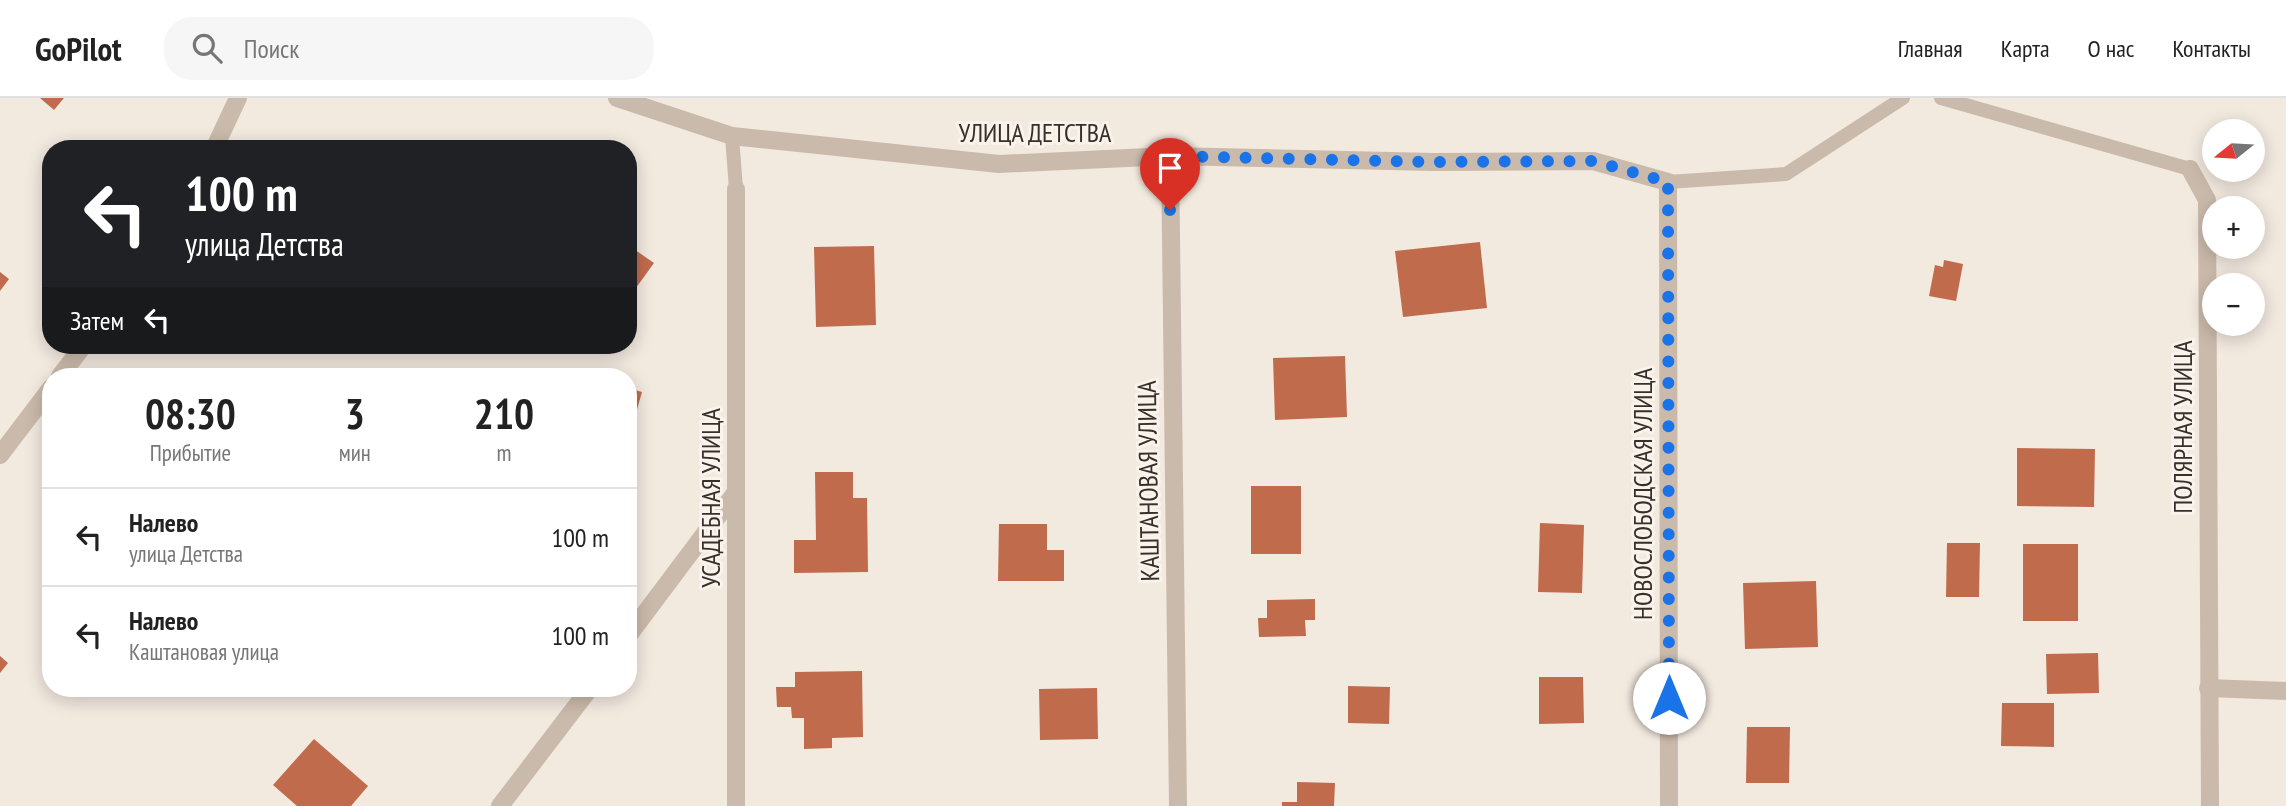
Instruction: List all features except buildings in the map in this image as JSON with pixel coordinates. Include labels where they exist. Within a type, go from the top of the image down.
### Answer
[{"type":"street","points":[[218,140],[238,98]]},
{"type":"street","name":"УЛИЦА ДЕТСТВА","points":[[617,98],[732,136],[999,163],[1170,156],[1433,162],[1593,161],[1668,182]]},
{"type":"street","name":"КАШТАНОВАЯ УЛИЦА","points":[[1170,156],[1178,806]]},
{"type":"street","name":"ПОЛЯРНАЯ УЛИЦА","points":[[2190,169],[2207,200],[2210,806]]},
{"type":"street","name":"НОВОСЛОБОДСКАЯ УЛИЦА","points":[[1668,182],[1669,806]]},
{"type":"street","name":"УСАДЕБНАЯ УЛИЦА","points":[[736,189],[736,806]]},
{"type":"street","points":[[66,368],[77,354]]},
{"type":"street","points":[[0,456],[42,400]]},
{"type":"street","points":[[637,624],[736,492]]},
{"type":"street","points":[[2208,688],[2286,691]]},
{"type":"street","points":[[500,806],[583,697]]},
{"type":"lane","points":[[1668,182],[1786,174],[1903,98]]},
{"type":"lane","points":[[1941,98],[2190,169]]},
{"type":"lane","points":[[732,136],[736,189]]},
{"type":"route","points":[[1170,210],[1170,156],[1433,162],[1593,161],[1668,182],[1669,698]]}]
